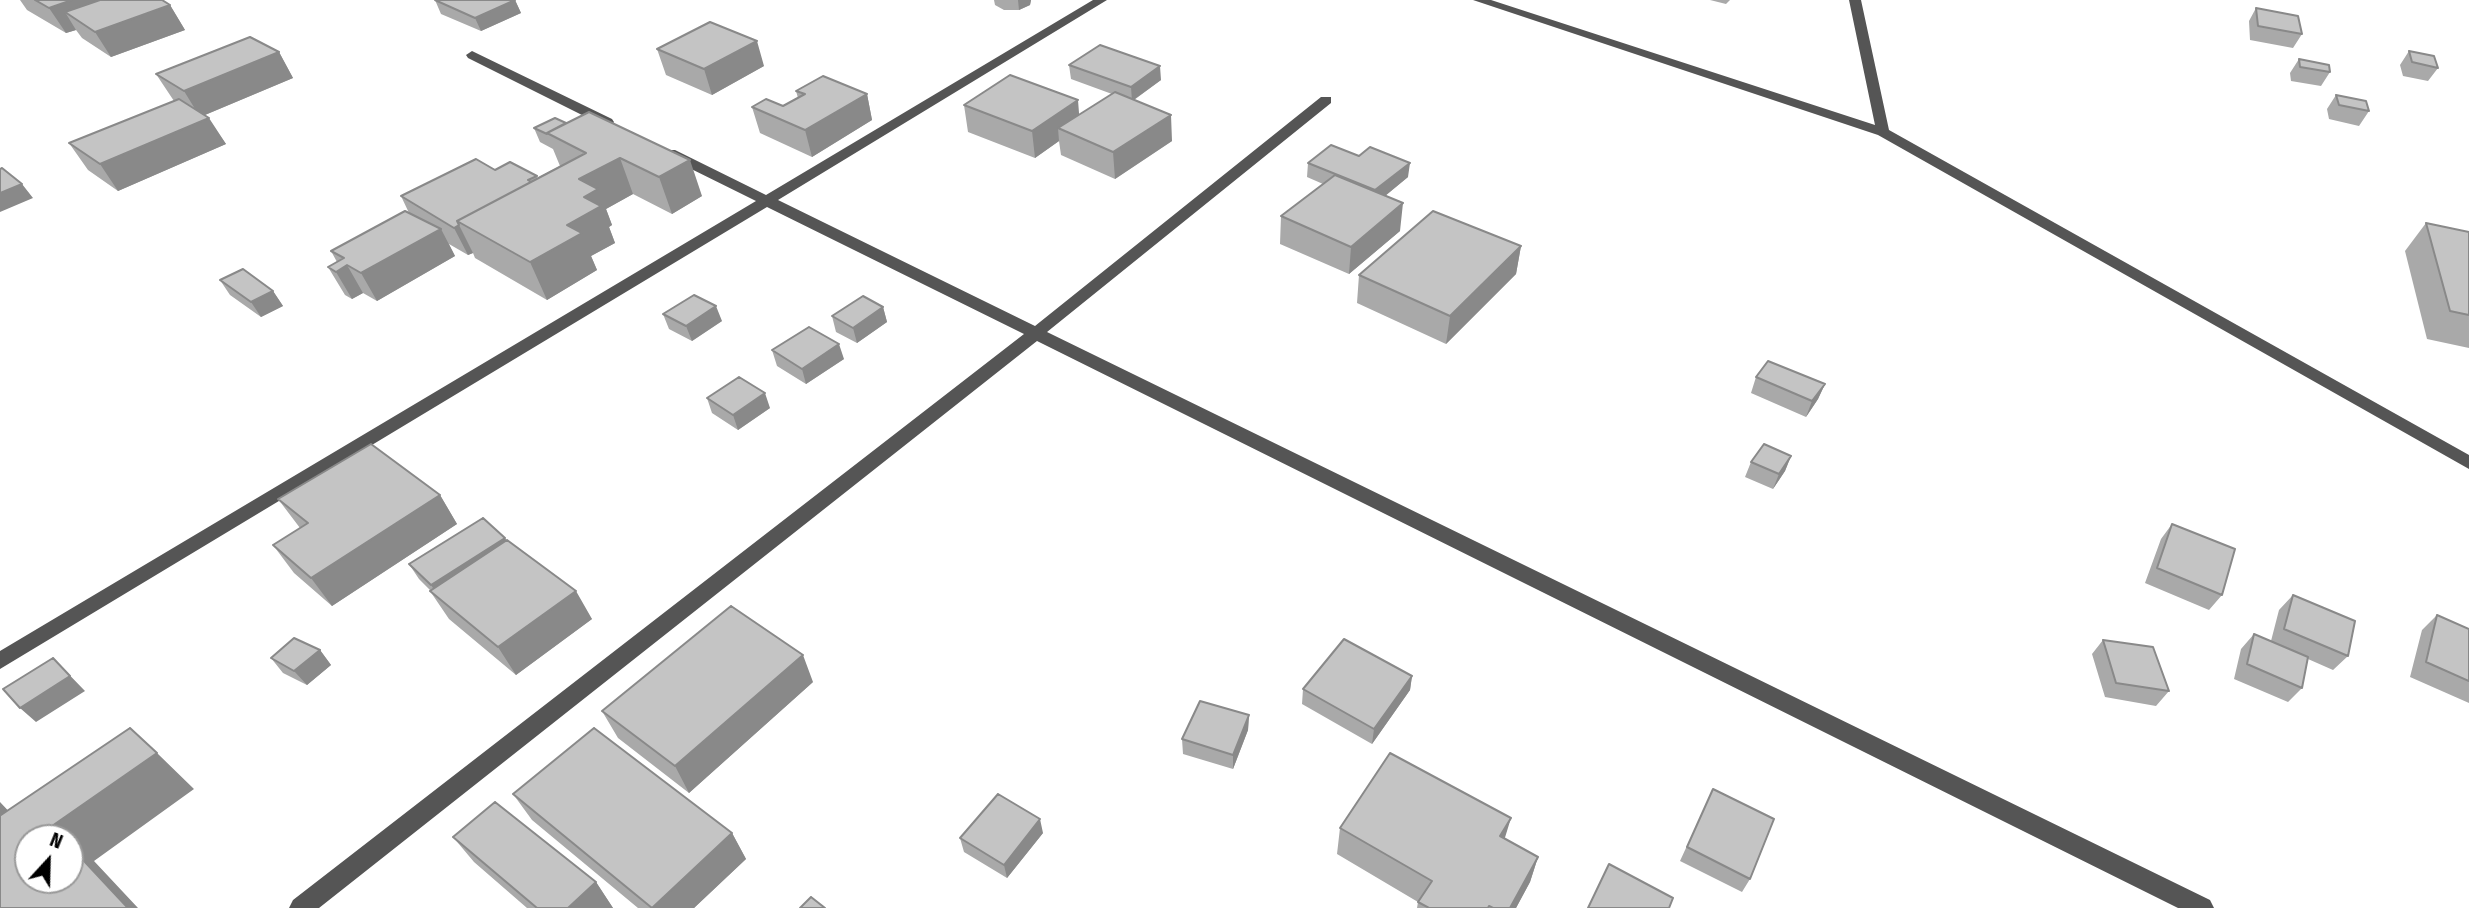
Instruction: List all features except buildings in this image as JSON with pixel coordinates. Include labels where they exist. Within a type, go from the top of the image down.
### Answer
[{"type":"street","points":[[0,661],[1101,0]]},
{"type":"street","points":[[1479,0],[1883,132],[2469,463]]},
{"type":"street","points":[[1855,0],[1883,132]]},
{"type":"street","points":[[472,55],[620,128]]},
{"type":"street","points":[[301,908],[1036,333],[1326,100]]},
{"type":"street","points":[[657,146],[2202,908]]}]
